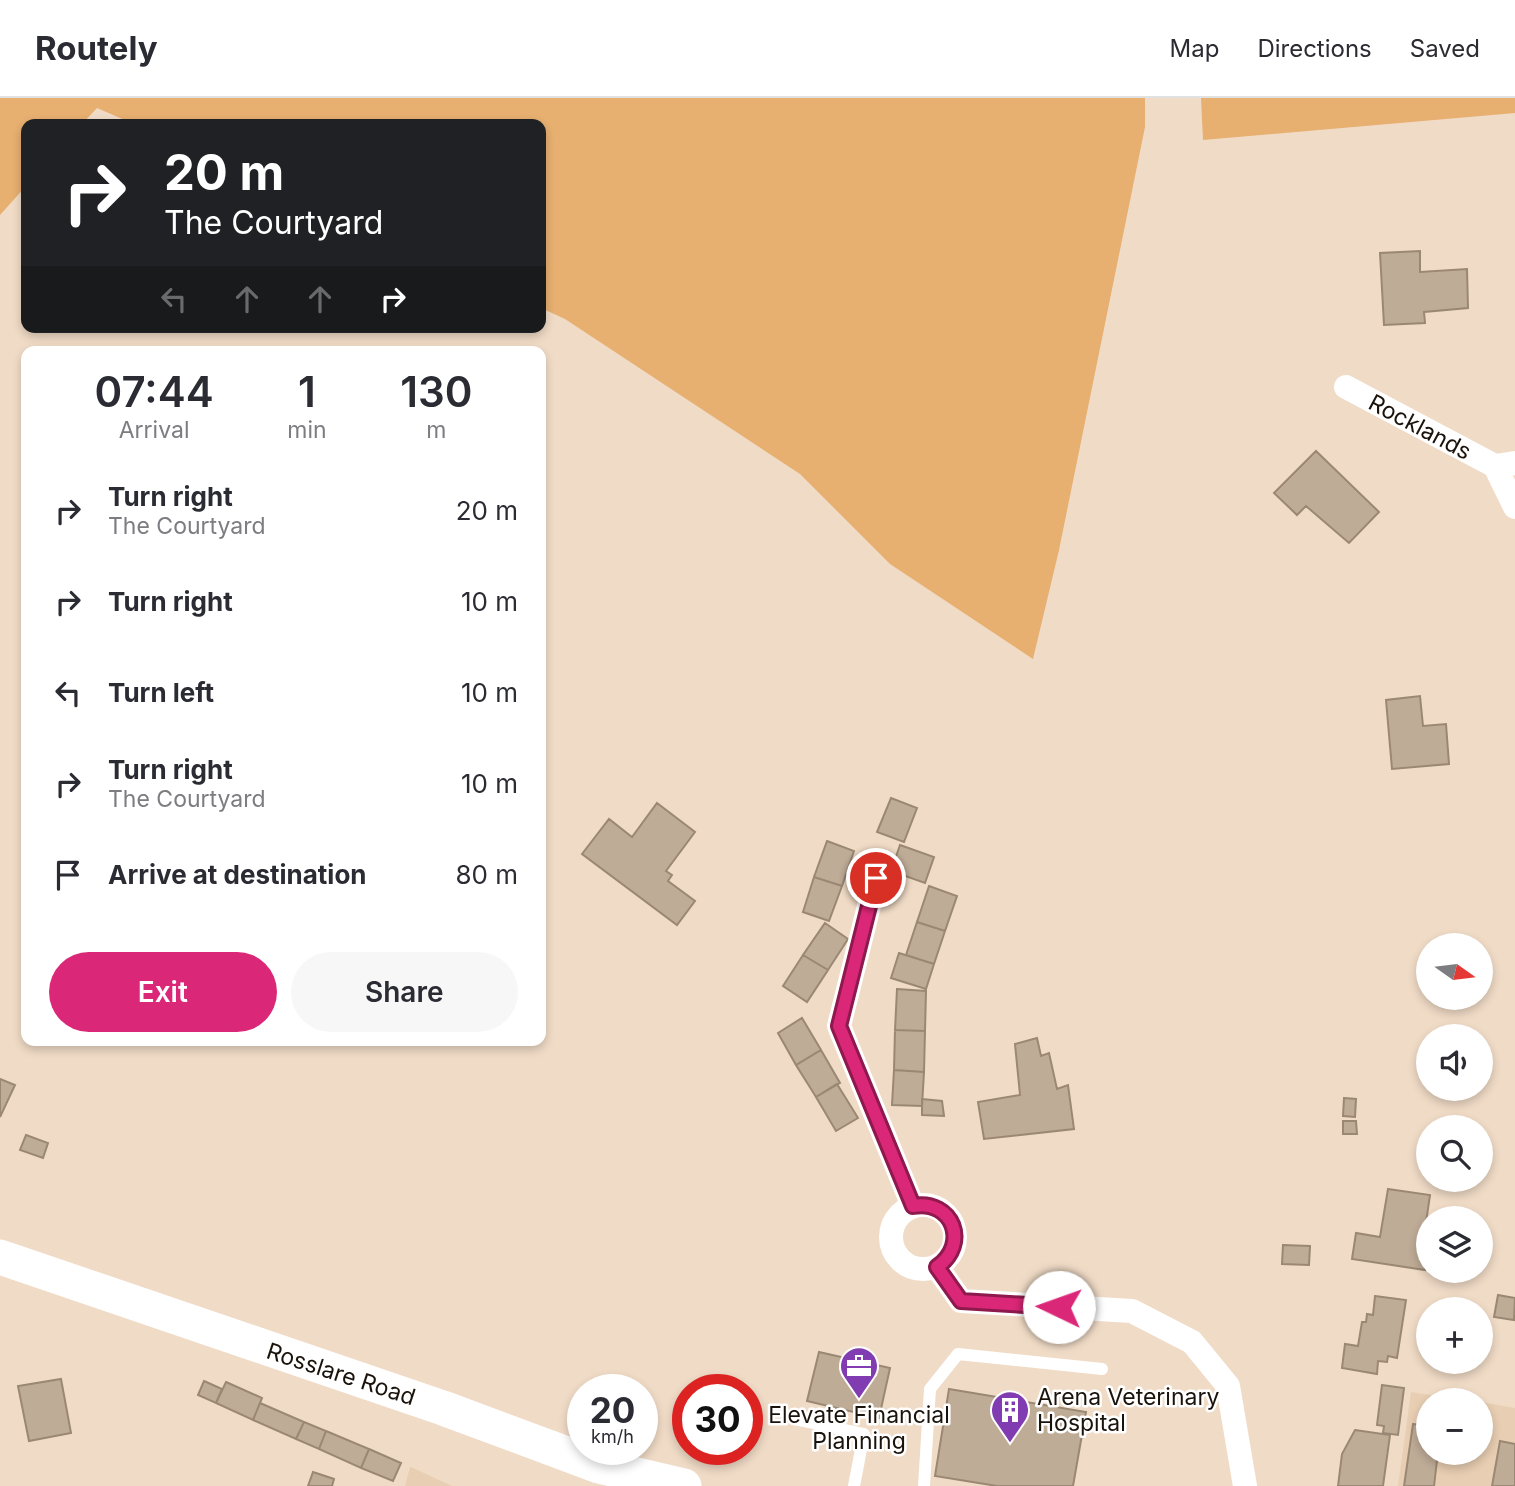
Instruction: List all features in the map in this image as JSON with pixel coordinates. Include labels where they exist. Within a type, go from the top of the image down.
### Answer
[{"type":"main road","name":"Rosslare Road","points":[[0,1257],[443,1408],[599,1466],[684,1486]]},
{"type":"street","name":"Rocklands","points":[[1346,387],[1505,465],[1515,507]]},
{"type":"street","points":[[876,878],[839,1026],[913,1206]]},
{"type":"street","points":[[913,1206],[934,1206],[951,1220],[955,1241],[952,1252],[937,1267],[916,1269],[898,1258],[893,1249],[890,1238],[896,1218],[913,1206]]},
{"type":"street","points":[[937,1267],[961,1301],[1132,1311],[1192,1342],[1228,1386],[1245,1486]]},
{"type":"lane","points":[[924,1486],[930,1389],[958,1354],[1102,1369]]},
{"type":"lane","points":[[794,1419],[864,1434],[854,1486]]},
{"type":"shaded area","points":[[0,98],[1145,98],[1145,127],[1059,550],[1033,659],[890,564],[800,474],[565,319],[546,310],[546,119],[122,119],[97,108],[87,119],[21,119],[21,192],[0,215]]},
{"type":"shaded area","points":[[1201,98],[1515,98],[1515,113],[1203,140]]},
{"type":"shaded area","points":[[1411,1392],[1416,1393],[1416,1465],[1493,1465],[1493,1404],[1515,1408],[1515,1486],[1398,1486]]},
{"type":"shaded area","points":[[411,1467],[452,1486],[405,1486]]},
{"type":"building","points":[[1420,251],[1420,272],[1467,269],[1468,308],[1424,312],[1425,323],[1384,325],[1380,253]]},
{"type":"building","points":[[1316,451],[1379,512],[1349,543],[1306,506],[1297,515],[1274,493]]},
{"type":"building","points":[[1420,696],[1423,726],[1446,724],[1449,764],[1392,769],[1386,700]]},
{"type":"building","points":[[891,798],[917,808],[904,842],[877,832]]},
{"type":"building","points":[[657,803],[695,832],[666,871],[672,875],[668,881],[695,901],[677,925],[582,854],[609,819],[632,837]]},
{"type":"building","points":[[827,841],[854,851],[842,886],[814,877]]},
{"type":"building","points":[[900,845],[934,857],[925,883],[891,871]]},
{"type":"building","points":[[814,877],[842,886],[829,921],[803,912]]},
{"type":"building","points":[[929,886],[957,896],[945,931],[917,922]]},
{"type":"building","points":[[917,922],[945,931],[934,964],[906,955]]},
{"type":"building","points":[[825,923],[848,939],[828,970],[803,955]]},
{"type":"building","points":[[899,953],[934,964],[926,989],[891,978]]},
{"type":"building","points":[[803,955],[828,970],[807,1002],[783,986]]},
{"type":"building","points":[[897,989],[926,991],[925,1031],[895,1030]]},
{"type":"building","points":[[802,1018],[821,1050],[796,1065],[778,1033]]},
{"type":"building","points":[[895,1030],[925,1031],[924,1072],[894,1070]]},
{"type":"building","points":[[1037,1038],[1041,1056],[1049,1053],[1057,1089],[1068,1085],[1074,1129],[984,1139],[978,1102],[1020,1095],[1015,1044]]},
{"type":"building","points":[[821,1050],[840,1083],[816,1097],[796,1065]]},
{"type":"building","points":[[894,1070],[924,1072],[922,1106],[892,1105]]},
{"type":"building","points":[[0,1079],[15,1085],[0,1117]]},
{"type":"building","points":[[837,1084],[858,1118],[836,1131],[816,1097]]},
{"type":"building","points":[[1344,1098],[1356,1099],[1355,1117],[1343,1116]]},
{"type":"building","points":[[922,1099],[942,1101],[944,1116],[922,1115]]},
{"type":"building","points":[[1343,1121],[1356,1121],[1357,1134],[1343,1134]]},
{"type":"building","points":[[26,1135],[48,1143],[43,1158],[20,1150]]},
{"type":"building","points":[[1388,1189],[1430,1195],[1428,1206],[1416,1206],[1416,1269],[1352,1259],[1356,1233],[1380,1237]]},
{"type":"building","points":[[1283,1245],[1310,1246],[1309,1265],[1282,1264]]},
{"type":"building","points":[[1498,1295],[1515,1298],[1514,1320],[1494,1317]]},
{"type":"building","points":[[1375,1296],[1406,1300],[1397,1358],[1388,1356],[1387,1362],[1378,1361],[1377,1374],[1342,1368],[1345,1344],[1358,1346],[1362,1322],[1366,1322],[1367,1314],[1373,1315]]},
{"type":"building","points":[[819,1352],[890,1368],[879,1418],[807,1401]]},
{"type":"building","points":[[61,1379],[71,1433],[29,1441],[18,1386]]},
{"type":"building","points":[[204,1381],[222,1389],[216,1403],[198,1395]]},
{"type":"building","points":[[226,1382],[262,1398],[253,1420],[216,1403]]},
{"type":"building","points":[[1382,1385],[1404,1388],[1398,1435],[1383,1433],[1384,1426],[1377,1425]]},
{"type":"building","name":"Arena Veterinary Hospital","points":[[949,1389],[1086,1412],[1073,1486],[997,1486],[935,1476]]},
{"type":"building","points":[[260,1403],[304,1422],[296,1439],[253,1420]]},
{"type":"building","points":[[304,1422],[326,1431],[319,1449],[296,1439]]},
{"type":"building","points":[[1413,1424],[1416,1424],[1416,1465],[1436,1465],[1434,1486],[1404,1486]]},
{"type":"building","points":[[1355,1430],[1390,1435],[1383,1486],[1338,1486],[1342,1454]]},
{"type":"building","points":[[326,1431],[369,1449],[361,1468],[319,1449]]},
{"type":"building","points":[[1500,1441],[1515,1444],[1515,1486],[1492,1486]]},
{"type":"building","points":[[369,1449],[401,1463],[393,1481],[361,1468]]},
{"type":"building","points":[[313,1472],[334,1479],[332,1486],[308,1486]]},
{"type":"place","name":"Elevate Financial Planning","points":[[859,1400]]},
{"type":"place","name":"Arena Veterinary Hospital","points":[[1010,1444]]},
{"type":"route","points":[[876,878],[839,1026],[913,1206],[934,1206],[951,1220],[955,1230],[952,1252],[946,1261],[937,1267],[961,1301],[1059,1307]]}]
